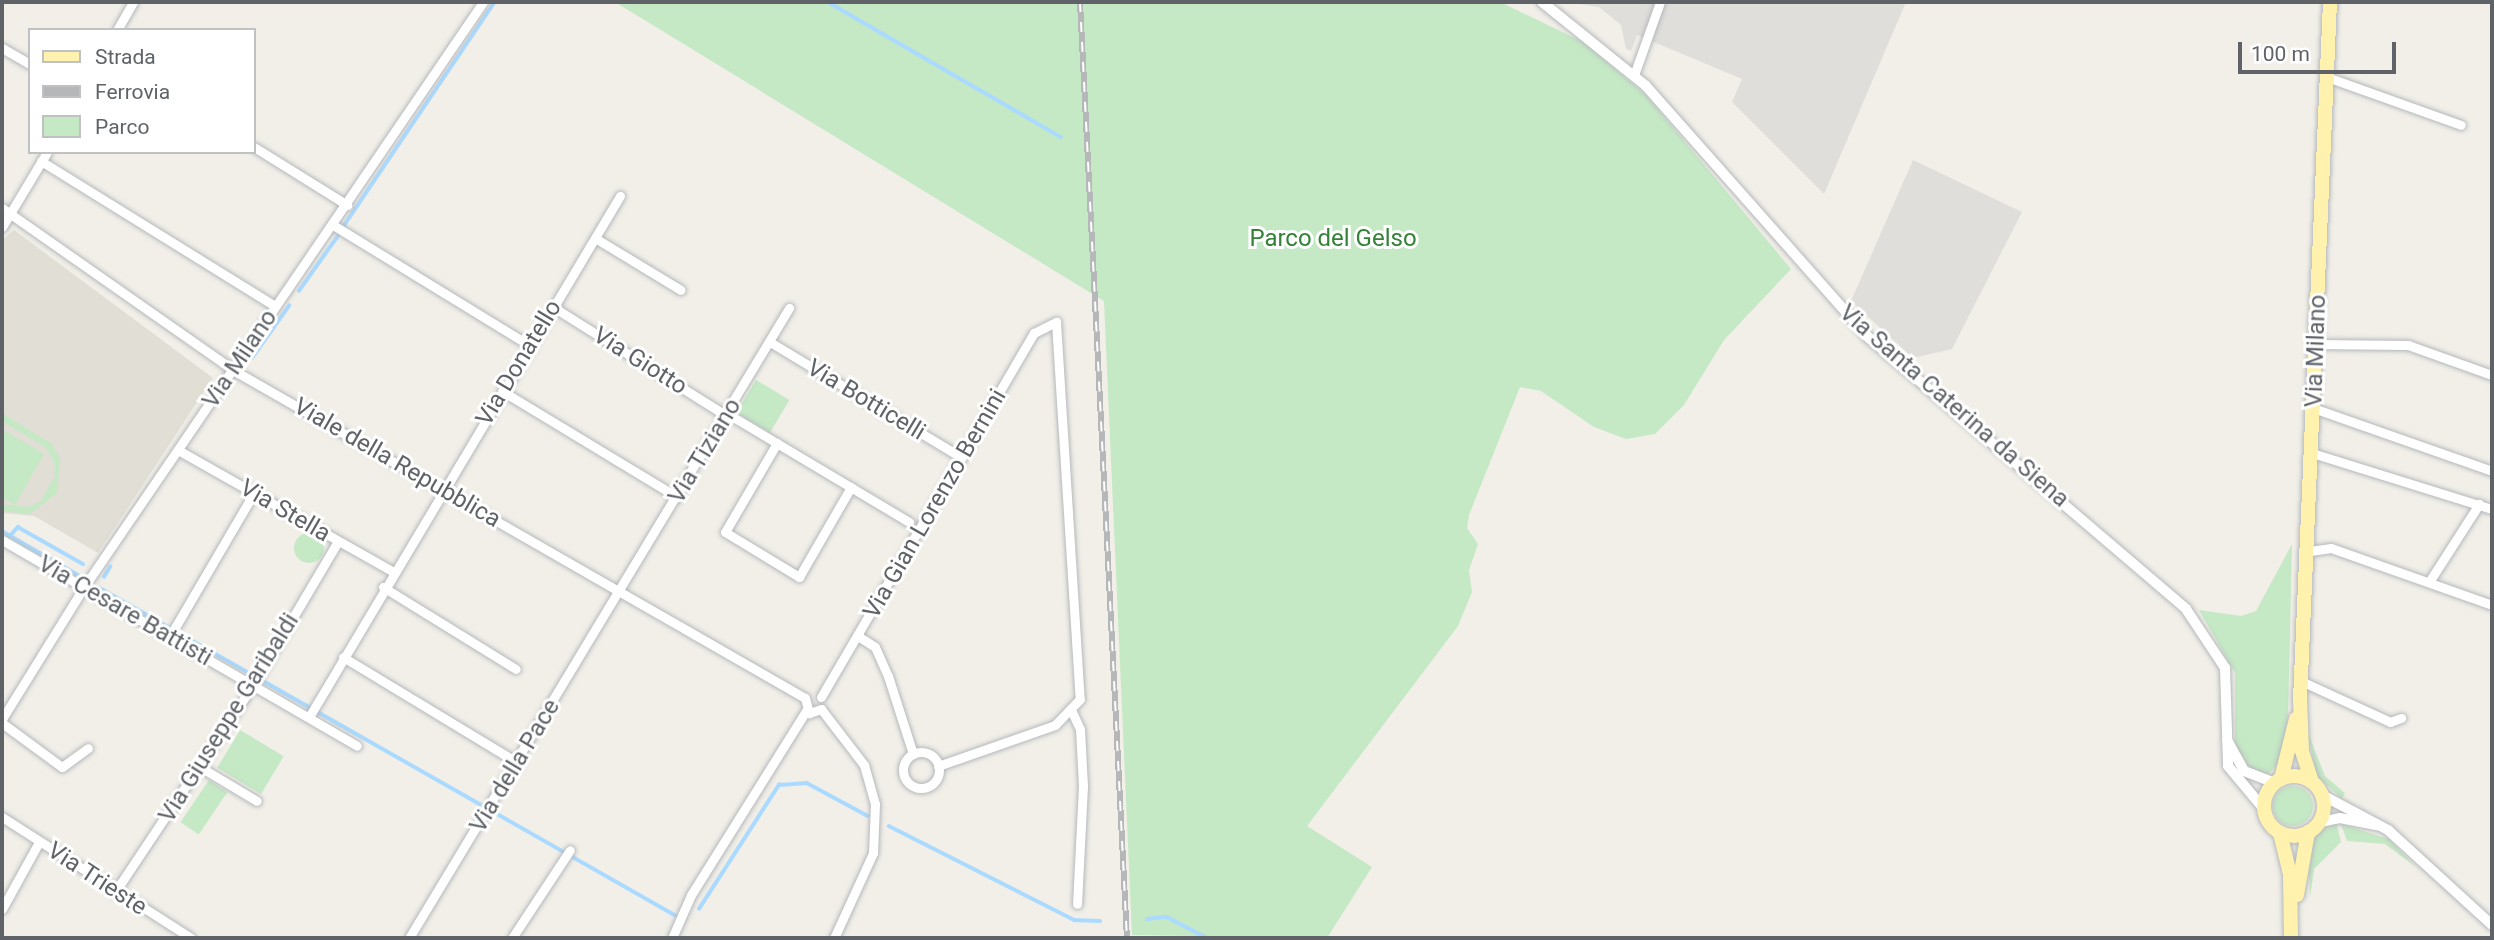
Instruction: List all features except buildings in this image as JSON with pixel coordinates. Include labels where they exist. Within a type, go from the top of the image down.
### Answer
[{"type":"main road","name":"Via Milano","points":[[2300,700],[2310,551],[2313,408],[2330,2]]},
{"type":"main road","points":[[2291,933],[2290,874],[2280,833],[2264,809],[2278,781],[2300,700]]},
{"type":"main road","points":[[2291,933],[2308,832],[2319,822],[2322,795],[2312,782],[2302,751],[2300,700]]},
{"type":"main road","points":[[2278,781],[2312,782]]},
{"type":"main road","points":[[2280,833],[2308,832]]},
{"type":"street","points":[[118,28],[133,2]]},
{"type":"street","name":"Via Milano","points":[[2,721],[84,587],[483,2]]},
{"type":"street","name":"Via Santa Caterina da Siena","points":[[1542,2],[1646,86],[1869,338],[2186,609],[2225,668],[2224,734],[2228,766],[2264,809]]},
{"type":"street","points":[[1634,75],[1660,2]]},
{"type":"street","points":[[2,48],[28,63]]},
{"type":"street","points":[[2327,77],[2461,125]]},
{"type":"street","points":[[256,149],[347,205]]},
{"type":"street","points":[[2,227],[6,210],[44,157],[275,306]]},
{"type":"street","name":"Via Donatello","points":[[311,713],[392,571],[620,195]]},
{"type":"street","name":"Viale della Repubblica","points":[[6,210],[233,370],[805,698]]},
{"type":"street","points":[[333,225],[529,345]]},
{"type":"street","points":[[595,238],[681,290]]},
{"type":"street","name":"Via Giotto","points":[[554,307],[728,415],[909,522]]},
{"type":"street","name":"Via Tiziano","points":[[619,592],[728,415],[789,308]]},
{"type":"street","name":"Via Gian Lorenzo Bernini","points":[[821,697],[1034,333],[1056,322],[1080,699],[1072,712]]},
{"type":"street","name":"Via Botticelli","points":[[770,342],[962,458]]},
{"type":"street","points":[[2316,344],[2408,345],[2492,375]]},
{"type":"street","points":[[502,391],[677,497]]},
{"type":"street","points":[[2313,408],[2492,471]]},
{"type":"street","points":[[777,443],[725,532],[799,577],[851,487]]},
{"type":"street","name":"Via Stella","points":[[178,450],[392,571]]},
{"type":"street","points":[[2312,453],[2492,509]]},
{"type":"street","points":[[172,633],[254,493]]},
{"type":"street","points":[[2429,582],[2479,504]]},
{"type":"street","name":"Via Cesare Battisti","points":[[2,540],[311,713],[357,746]]},
{"type":"street","name":"Via Giuseppe Garibaldi","points":[[116,892],[255,681],[338,541]]},
{"type":"street","points":[[2310,551],[2331,548],[2492,604]]},
{"type":"street","points":[[383,587],[516,670]]},
{"type":"street","name":"Via della Pace","points":[[409,938],[518,763],[619,592]]},
{"type":"street","points":[[858,636],[875,646],[913,754]]},
{"type":"street","points":[[343,657],[518,763]]},
{"type":"street","points":[[2301,681],[2390,722],[2402,718]]},
{"type":"street","points":[[672,938],[731,826],[806,711],[805,698],[821,697],[821,709],[864,765],[876,822],[866,873],[834,938]]},
{"type":"street","points":[[806,711],[821,709]]},
{"type":"street","points":[[913,754],[903,769],[911,785],[928,786],[938,765],[1055,725],[1072,712],[1080,729],[1083,786],[1077,904]]},
{"type":"street","points":[[2,721],[62,767],[88,748]]},
{"type":"street","name":"Via Santa Caterina da Siena","points":[[2224,734],[2244,771],[2278,781]]},
{"type":"street","points":[[913,754],[928,754],[938,765]]},
{"type":"street","points":[[200,767],[257,800]]},
{"type":"street","points":[[2322,795],[2383,827],[2492,925]]},
{"type":"street","name":"Via Trieste","points":[[2,817],[191,938]]},
{"type":"street","points":[[2319,822],[2340,818],[2383,827]]},
{"type":"street","points":[[2,909],[39,842]]},
{"type":"street","points":[[512,938],[568,853]]},
{"type":"shaded area","points":[[1566,2],[1906,2],[1824,194],[1732,102],[1742,79],[1637,35],[1631,51],[1626,49],[1621,25],[1599,7]]},
{"type":"shaded area","points":[[1913,160],[2022,212],[1952,349],[1913,358],[1851,301]]},
{"type":"shaded area","points":[[14,230],[213,378],[98,553],[34,516],[2,513],[2,240]]},
{"type":"green space","name":"Parco del Gelso","points":[[615,2],[1500,2],[1583,42],[1646,95],[1791,269],[1724,340],[1684,405],[1655,434],[1626,439],[1594,427],[1541,391],[1520,387],[1469,515],[1467,528],[1478,544],[1469,570],[1472,592],[1458,626],[1307,826],[1372,867],[1327,938],[1132,935],[1104,301]]},
{"type":"green space","points":[[756,380],[789,400],[770,433],[736,413]]},
{"type":"green space","points":[[2,413],[52,444],[60,459],[57,493],[30,514],[2,511],[2,504],[28,507],[41,501],[55,476],[54,461],[46,448],[2,421]]},
{"type":"green space","points":[[2,429],[44,454],[15,505],[2,497]]},
{"type":"green space","points":[[309,533],[320,537],[324,548],[320,559],[309,563],[298,559],[294,548],[298,537]]},
{"type":"green space","points":[[2292,544],[2288,715],[2280,763],[2266,776],[2250,768],[2235,745],[2235,673],[2199,610],[2241,616],[2256,611]]},
{"type":"green space","points":[[240,730],[284,756],[261,794],[217,768]]},
{"type":"green space","points":[[2308,733],[2325,776],[2345,793],[2342,799],[2316,775]]},
{"type":"green space","points":[[209,780],[227,792],[199,835],[180,822]]},
{"type":"green space","points":[[2293,786],[2307,792],[2313,806],[2307,820],[2293,826],[2279,820],[2273,806],[2279,792]]},
{"type":"green space","points":[[2336,822],[2341,842],[2314,869],[2310,897],[2308,852],[2317,833]]},
{"type":"green space","points":[[2341,824],[2389,839],[2416,867],[2385,844],[2347,841]]},
{"type":"waterway","points":[[343,227],[495,2]]},
{"type":"waterway","points":[[828,2],[1061,137]]},
{"type":"waterway","points":[[299,291],[338,236]]},
{"type":"waterway","points":[[252,358],[289,306]]},
{"type":"waterway","points":[[10,536],[18,527],[83,564]]},
{"type":"waterway","points":[[2,531],[78,575]]},
{"type":"waterway","points":[[104,577],[110,567]]},
{"type":"waterway","points":[[98,587],[675,915]]},
{"type":"waterway","points":[[699,909],[779,785],[807,783],[868,816]]},
{"type":"waterway","points":[[889,826],[1074,920],[1100,921]]},
{"type":"waterway","points":[[1147,919],[1167,917],[1207,938]]},
{"type":"railway","points":[[1080,2],[1127,938]]}]
